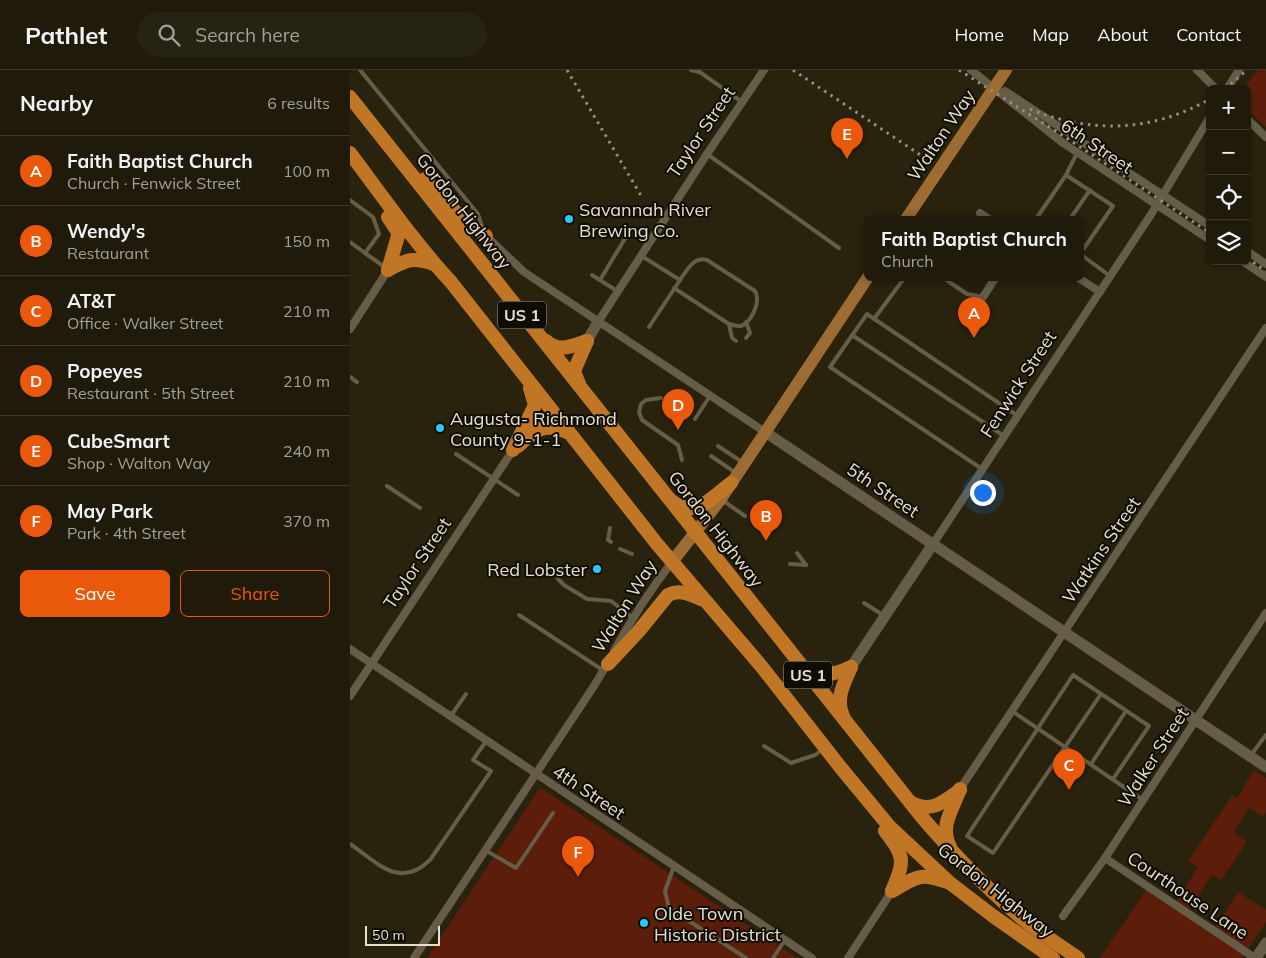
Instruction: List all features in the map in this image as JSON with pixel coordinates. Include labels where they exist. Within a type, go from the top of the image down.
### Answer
[{"type":"highway","name":"Gordon Highway","points":[[350,97],[582,392],[908,800],[954,854],[993,893],[1019,916],[1078,958]]},
{"type":"highway","points":[[373,126],[464,220],[486,236]]},
{"type":"highway","points":[[351,160],[360,181],[398,232],[396,248],[388,270]]},
{"type":"highway","name":"Gordon Highway","points":[[351,160],[367,176],[434,264],[451,282],[528,382],[672,562],[762,667],[889,826],[950,883],[992,916],[1053,958]]},
{"type":"highway","points":[[388,270],[410,259],[434,264]]},
{"type":"highway","points":[[538,335],[551,346],[562,348],[586,341]]},
{"type":"highway","points":[[582,392],[574,376],[574,371],[586,341]]},
{"type":"highway","points":[[514,450],[535,404],[528,382]]},
{"type":"highway","points":[[514,450],[532,433],[540,429],[552,428],[570,434]]},
{"type":"highway","points":[[663,493],[678,506],[689,509],[701,506],[738,473]]},
{"type":"highway","points":[[606,667],[638,632],[668,594],[681,592],[703,600]]},
{"type":"highway","points":[[799,663],[813,674],[841,672],[851,667]]},
{"type":"highway","points":[[846,722],[839,708],[839,701],[851,667]]},
{"type":"highway","points":[[841,768],[861,802],[898,848],[902,856],[897,879],[892,891]]},
{"type":"highway","points":[[908,800],[920,807],[934,806],[946,800],[960,789]]},
{"type":"highway","points":[[954,854],[945,837],[945,831],[960,789]]},
{"type":"highway","points":[[892,891],[920,876],[950,883]]},
{"type":"main road","name":"Walton Way","points":[[908,216],[1006,70]]},
{"type":"main road","name":"Walton Way","points":[[672,562],[721,498],[865,281]]},
{"type":"main road","name":"Taylor Street","points":[[586,341],[598,322]]},
{"type":"main road","name":"5th Street","points":[[765,432],[1266,767]]},
{"type":"main road","name":"Fenwick Street","points":[[851,667],[933,544]]},
{"type":"main road","points":[[1255,958],[1266,942]]},
{"type":"street","name":"Taylor Street","points":[[598,322],[764,70]]},
{"type":"street","name":"6th Street","points":[[972,70],[1063,143],[1206,237]]},
{"type":"street","name":"6th Street","points":[[972,70],[1206,223]]},
{"type":"street","points":[[1197,70],[1212,85]]},
{"type":"street","points":[[1230,85],[1239,70]]},
{"type":"street","name":"Fenwick Street","points":[[933,544],[1100,292],[1206,123]]},
{"type":"street","points":[[1251,123],[1266,137]]},
{"type":"street","points":[[980,213],[984,216]]},
{"type":"street","name":"5th Street","points":[[486,236],[524,272],[765,432]]},
{"type":"street","points":[[1251,255],[1266,264]]},
{"type":"street","points":[[1248,265],[1266,277]]},
{"type":"street","points":[[350,329],[388,270]]},
{"type":"street","points":[[983,297],[993,281]]},
{"type":"street","points":[[1083,281],[1100,292]]},
{"type":"street","name":"Watkins Street","points":[[960,789],[1266,328]]},
{"type":"street","name":"Taylor Street","points":[[350,696],[514,450]]},
{"type":"street","name":"Walton Way","points":[[414,958],[606,667],[633,618],[672,562]]},
{"type":"street","name":"Walker Street","points":[[1063,916],[1105,858],[1266,612]]},
{"type":"street","name":"4th Street","points":[[350,649],[812,958]]},
{"type":"street","name":"Courthouse Lane","points":[[1105,858],[1255,958]]},
{"type":"street","points":[[848,958],[892,891]]},
{"type":"lane","points":[[360,70],[478,214],[486,236]]},
{"type":"lane","points":[[691,70],[699,71],[742,102]]},
{"type":"lane","points":[[1038,216],[1066,175],[1078,152]]},
{"type":"lane","points":[[707,154],[839,248]]},
{"type":"lane","points":[[1066,175],[1113,206],[1084,248]]},
{"type":"lane","points":[[1072,216],[1090,190]]},
{"type":"lane","points":[[350,200],[373,217],[378,234],[365,253]]},
{"type":"lane","points":[[600,280],[629,232]]},
{"type":"lane","points":[[350,242],[388,270]]},
{"type":"lane","points":[[640,256],[680,280]]},
{"type":"lane","points":[[1084,257],[1110,276]]},
{"type":"lane","points":[[649,327],[674,288],[691,265],[702,259],[707,260],[757,294],[757,304],[746,322],[741,326],[729,324],[674,288]]},
{"type":"lane","points":[[592,275],[617,291]]},
{"type":"lane","points":[[874,319],[902,281]]},
{"type":"lane","points":[[948,281],[967,294],[983,297]]},
{"type":"lane","points":[[982,469],[830,367],[867,314],[1018,416]]},
{"type":"lane","points":[[746,322],[750,333],[746,338]]},
{"type":"lane","points":[[729,324],[732,338],[736,340]]},
{"type":"lane","points":[[852,335],[1004,436]]},
{"type":"lane","points":[[350,377],[357,382]]},
{"type":"lane","points":[[695,419],[710,396]]},
{"type":"lane","points":[[662,398],[646,400],[641,404],[639,412],[642,420],[678,446],[682,460]]},
{"type":"lane","points":[[718,446],[738,473]]},
{"type":"lane","points":[[456,454],[518,495]]},
{"type":"lane","points":[[711,456],[738,473]]},
{"type":"lane","points":[[387,486],[420,508]]},
{"type":"lane","points":[[721,498],[745,516]]},
{"type":"lane","points":[[610,528],[608,540],[612,542]]},
{"type":"lane","points":[[620,549],[632,554]]},
{"type":"lane","points":[[790,564],[806,565],[797,553]]},
{"type":"lane","points":[[556,570],[558,579],[564,585],[586,599],[611,601],[633,618]]},
{"type":"lane","points":[[864,603],[885,616]]},
{"type":"lane","points":[[519,616],[606,667]]},
{"type":"lane","points":[[1101,694],[993,853],[967,836],[1073,675],[1150,726],[1113,779]]},
{"type":"lane","points":[[450,717],[466,694]]},
{"type":"lane","points":[[1012,711],[1143,800]]},
{"type":"lane","points":[[1091,764],[1126,711]]},
{"type":"lane","points":[[1250,756],[1266,735]]},
{"type":"lane","points":[[350,844],[388,871],[402,874],[422,868],[430,860],[491,771],[473,760],[486,741]]},
{"type":"lane","points":[[764,746],[791,763],[815,755],[825,747]]},
{"type":"lane","points":[[486,850],[516,868],[553,813]]},
{"type":"lane","points":[[674,866],[664,891],[669,908],[746,958]]},
{"type":"lane","points":[[773,958],[785,940]]},
{"type":"shaded area","points":[[1258,70],[1266,70],[1266,127],[1251,113],[1251,85],[1246,85]]},
{"type":"shaded area","points":[[1254,770],[1266,778],[1266,812],[1263,817],[1249,808],[1234,832],[1247,842],[1221,880],[1212,875],[1184,915],[1211,934],[1238,892],[1266,910],[1266,922],[1242,958],[1100,958],[1146,890],[1173,907],[1198,867],[1188,861],[1232,796],[1237,798]]},
{"type":"shaded area","points":[[539,789],[544,790],[797,958],[427,958]]},
{"type":"railway","points":[[567,70],[643,199]]},
{"type":"railway","points":[[793,70],[925,158]]},
{"type":"railway","points":[[959,70],[1065,137],[1206,230]]},
{"type":"railway","points":[[1230,85],[1247,70]]},
{"type":"railway","points":[[1030,109],[1076,123],[1098,126],[1121,126],[1166,118],[1206,101]]},
{"type":"railway","points":[[1251,261],[1266,271]]},
{"type":"place","name":"CubeSmart","points":[[847,159]]},
{"type":"place","name":"Savannah River Brewing Co.","points":[[569,219]]},
{"type":"place","name":"Faith Baptist Church","points":[[974,338]]},
{"type":"place","name":"Augusta- Richmond County 9-1-1","points":[[440,428]]},
{"type":"place","name":"Popeyes","points":[[678,430]]},
{"type":"place","name":"Wendy's","points":[[766,541]]},
{"type":"place","name":"Red Lobster","points":[[597,569]]},
{"type":"place","name":"AT&T","points":[[1069,790]]},
{"type":"place","name":"May Park","points":[[578,877]]},
{"type":"place","name":"Olde Town Historic District","points":[[644,923]]}]
